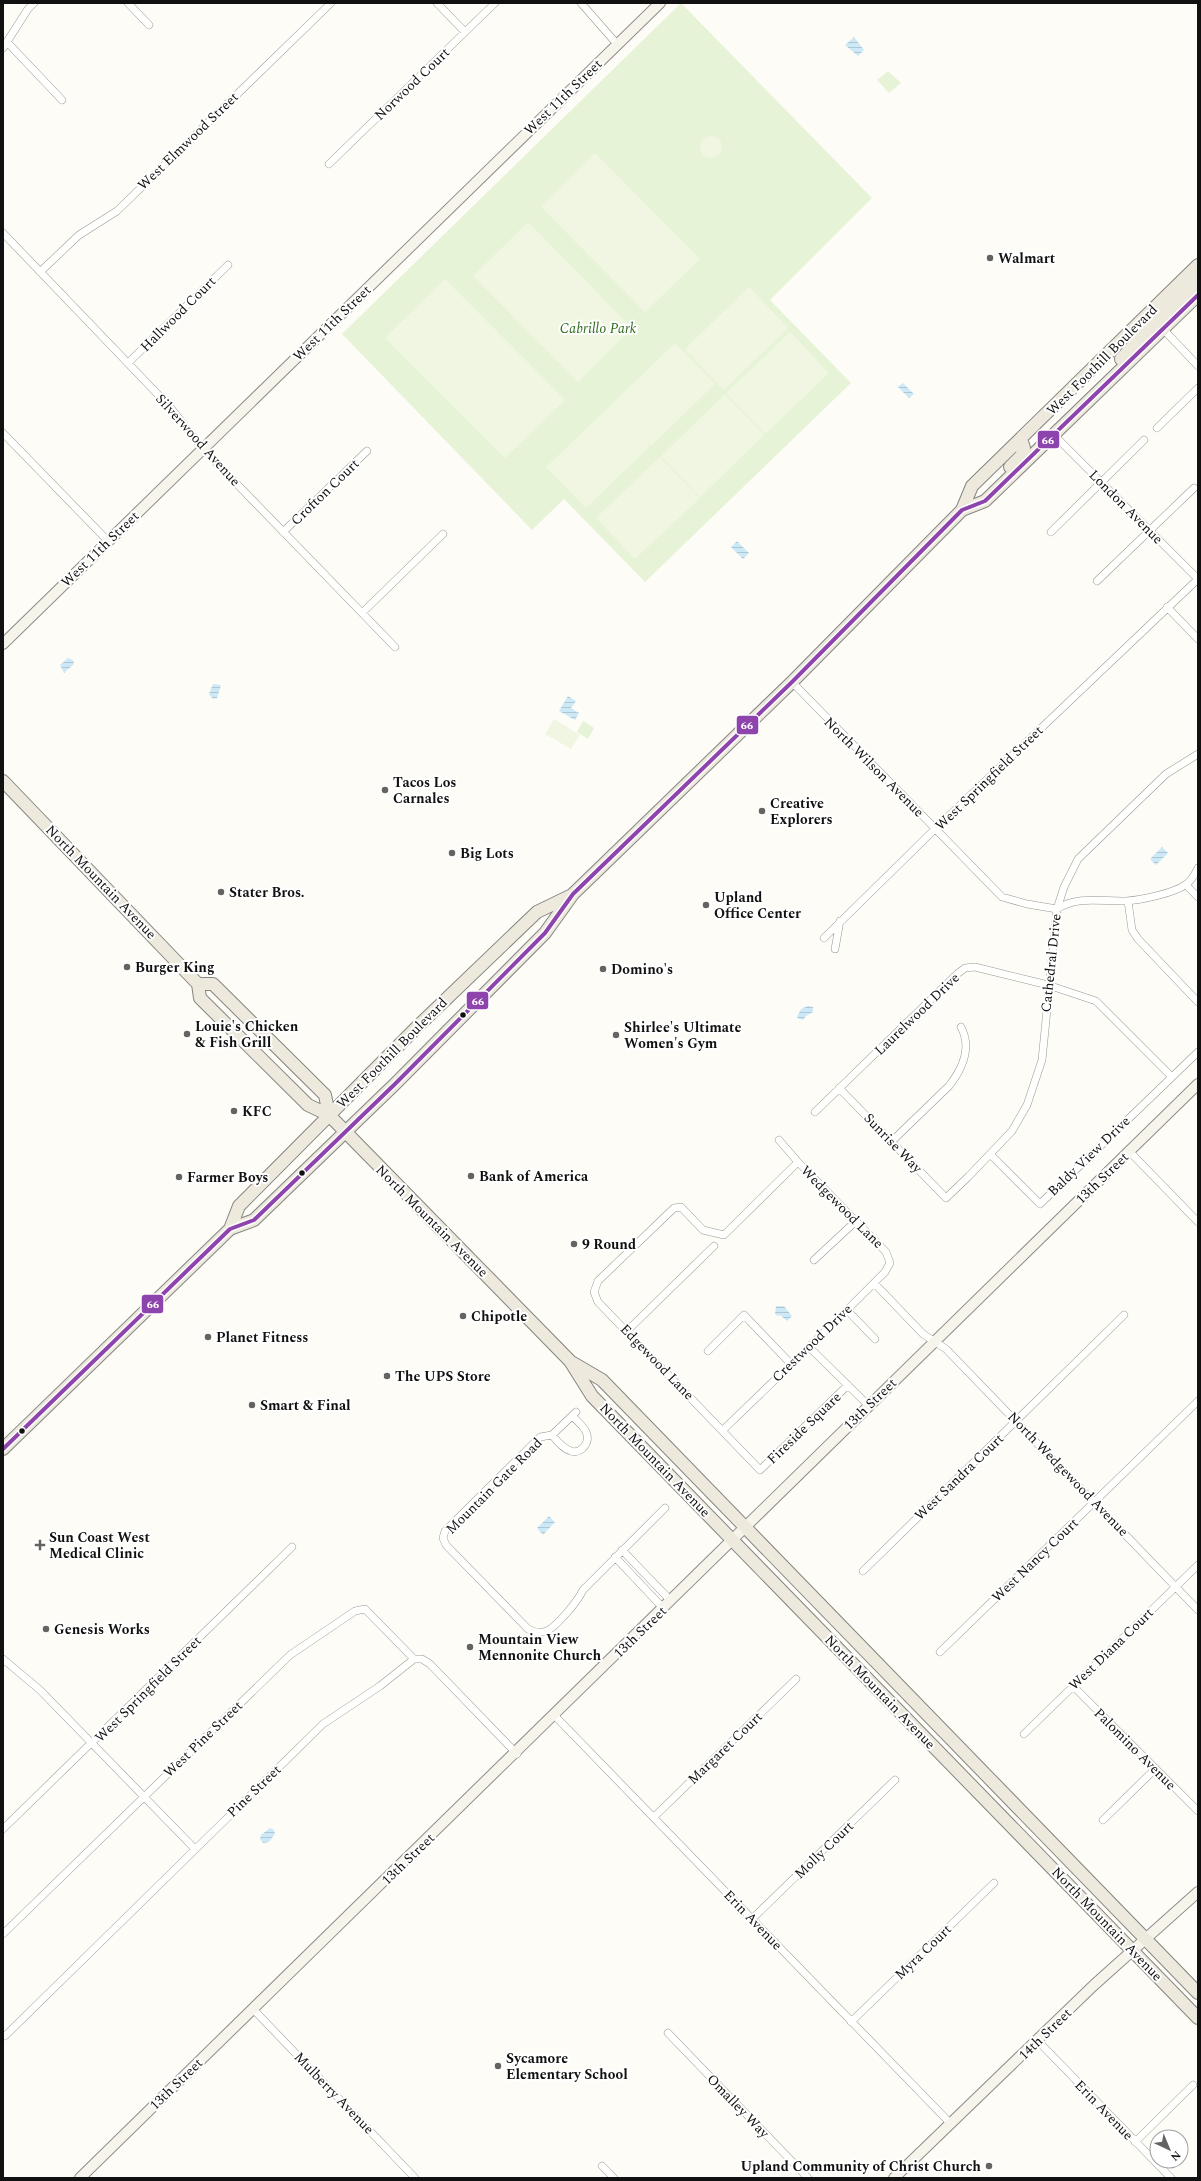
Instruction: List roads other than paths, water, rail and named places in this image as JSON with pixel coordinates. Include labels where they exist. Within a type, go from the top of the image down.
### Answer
[{"type":"main road","name":"West Foothill Boulevard","points":[[3,1449],[230,1229],[254,1220],[345,1132],[545,933],[573,894],[792,682],[962,510],[972,486],[1198,265]]},
{"type":"main road","points":[[1162,329],[1161,318],[1198,280]]},
{"type":"main road","name":"West Foothill Boulevard","points":[[962,510],[985,501],[1112,380],[1198,295]]},
{"type":"main road","points":[[1112,380],[1119,360],[1153,324],[1150,313]]},
{"type":"main road","points":[[990,496],[995,482],[1021,456],[1024,448],[1021,439]]},
{"type":"main road","name":"North Mountain Avenue","points":[[3,782],[198,984],[200,998],[308,1105],[329,1115],[570,1361],[592,1396],[1198,2018]]},
{"type":"main road","name":"West Foothill Boulevard","points":[[230,1229],[239,1206],[329,1115],[537,912],[573,894]]},
{"type":"main road","points":[[198,984],[214,984],[325,1095],[329,1115]]},
{"type":"main road","name":"North Mountain Avenue","points":[[570,1361],[602,1380],[744,1528],[1198,1993]]},
{"type":"street","points":[[34,3],[28,9],[5,45],[62,100]]},
{"type":"street","points":[[128,3],[149,25]]},
{"type":"street","name":"West Elmwood Street","points":[[40,272],[79,235],[117,211],[331,3]]},
{"type":"street","points":[[437,3],[465,32]]},
{"type":"street","name":"Norwood Court","points":[[329,164],[495,3]]},
{"type":"street","points":[[580,3],[617,44]]},
{"type":"street","name":"West 11th Street","points":[[3,644],[660,3]]},
{"type":"street","name":"Silverwood Avenue","points":[[3,233],[170,407],[203,449],[395,647]]},
{"type":"street","name":"Hallwood Court","points":[[128,363],[228,265]]},
{"type":"street","points":[[1162,329],[1198,366]]},
{"type":"street","points":[[1157,428],[1198,388]]},
{"type":"street","points":[[3,434],[108,541]]},
{"type":"street","name":"London Avenue","points":[[1054,435],[1198,579]]},
{"type":"street","points":[[1051,532],[1144,440]]},
{"type":"street","name":"Crofton Court","points":[[283,532],[367,451]]},
{"type":"street","points":[[1097,581],[1150,532],[1194,488]]},
{"type":"street","points":[[362,613],[443,534]]},
{"type":"street","name":"West Springfield Street","points":[[824,938],[840,920],[1198,579]]},
{"type":"street","points":[[1167,607],[1198,639]]},
{"type":"street","name":"North Wilson Avenue","points":[[792,682],[1002,897],[1027,904],[1057,908]]},
{"type":"street","name":"Cathedral Drive","points":[[946,1198],[1012,1131],[1027,1105],[1036,1081],[1042,1054],[1057,908],[1064,887],[1078,859],[1166,774],[1198,754]]},
{"type":"street","points":[[1057,908],[1068,902],[1076,900],[1128,901],[1176,890],[1186,885],[1198,868]]},
{"type":"street","points":[[1192,878],[1198,884]]},
{"type":"street","points":[[1186,885],[1198,897]]},
{"type":"street","points":[[1128,901],[1132,930],[1138,939],[1198,1002]]},
{"type":"street","points":[[835,949],[840,920]]},
{"type":"street","name":"Laurelwood Drive","points":[[814,1112],[964,968],[975,967],[1048,985],[1096,1001],[1172,1077]]},
{"type":"street","points":[[891,1142],[956,1078],[967,1048],[966,1037],[961,1027]]},
{"type":"street","points":[[1172,1077],[1198,1052]]},
{"type":"street","name":"Baldy View Drive","points":[[991,1154],[1040,1204],[1172,1077]]},
{"type":"street","name":"13th Street","points":[[80,2178],[555,1716],[868,1405],[1198,1084]]},
{"type":"street","name":"Sunrise Way","points":[[839,1088],[946,1198]]},
{"type":"street","name":"Wedgewood Lane","points":[[779,1140],[798,1162],[886,1252]]},
{"type":"street","points":[[1129,1151],[1198,1222]]},
{"type":"street","name":"Wedgewood Lane","points":[[594,1292],[598,1282],[674,1208],[681,1207],[703,1230],[724,1235],[798,1162]]},
{"type":"street","points":[[814,1260],[856,1221]]},
{"type":"street","points":[[627,1331],[714,1246]]},
{"type":"street","name":"Crestwood Drive","points":[[723,1430],[885,1272],[890,1263],[886,1252]]},
{"type":"street","name":"North Wedgewood Avenue","points":[[874,1283],[923,1334],[946,1349],[1198,1610]]},
{"type":"street","name":"Edgewood Lane","points":[[594,1292],[598,1302],[760,1470]]},
{"type":"street","points":[[847,1310],[875,1339]]},
{"type":"street","points":[[708,1351],[744,1315],[791,1364]]},
{"type":"street","name":"West Sandra Court","points":[[863,1571],[1124,1315]]},
{"type":"street","points":[[809,1347],[868,1405]]},
{"type":"street","name":"Fireside Square","points":[[760,1470],[848,1385]]},
{"type":"street","name":"West Nancy Court","points":[[940,1652],[1198,1401]]},
{"type":"street","name":"Mountain Gate Road","points":[[552,1435],[566,1449],[572,1452],[580,1451],[585,1446],[588,1439],[587,1432],[574,1414],[552,1435],[540,1437],[445,1530],[443,1538],[446,1545],[528,1629],[537,1633],[547,1631],[577,1602],[583,1590],[665,1508]]},
{"type":"street","name":"West Springfield Street","points":[[3,1829],[292,1547]]},
{"type":"street","points":[[622,1550],[668,1605]]},
{"type":"street","points":[[615,1557],[668,1605]]},
{"type":"street","name":"West Diana Court","points":[[1024,1734],[1198,1565]]},
{"type":"street","name":"West Pine Street","points":[[3,1934],[290,1655],[355,1611],[366,1609],[414,1659]]},
{"type":"street","points":[[3,1659],[40,1690],[194,1848]]},
{"type":"street","points":[[414,1659],[422,1659],[430,1664],[516,1754]]},
{"type":"street","name":"Pine Street","points":[[5,2036],[194,1848],[323,1724],[380,1686],[414,1659]]},
{"type":"street","name":"Margaret Court","points":[[654,1817],[796,1678]]},
{"type":"street","name":"Palomino Avenue","points":[[1073,1686],[1198,1811]]},
{"type":"street","name":"Erin Avenue","points":[[555,1716],[951,2124]]},
{"type":"street","points":[[1103,1820],[1155,1769]]},
{"type":"street","name":"Molly Court","points":[[752,1919],[895,1780]]},
{"type":"street","name":"Myra Court","points":[[851,2022],[994,1883]]},
{"type":"street","name":"14th Street","points":[[894,2178],[1038,2041],[1094,1985],[1198,1892]]},
{"type":"street","name":"Mulberry Avenue","points":[[253,2009],[415,2178]]},
{"type":"street","name":"Omalley Way","points":[[668,2033],[808,2178]]},
{"type":"street","name":"Erin Avenue","points":[[1038,2041],[1171,2178]]},
{"type":"street","points":[[1135,2142],[1193,2085]]},
{"type":"street","points":[[602,2166],[614,2178]]},
{"type":"water","points":[[854,37],[864,50],[858,56],[845,45]]},
{"type":"water","points":[[903,383],[914,394],[909,398],[898,387]]},
{"type":"water","points":[[737,541],[749,553],[743,559],[731,547]]},
{"type":"water","points":[[68,658],[73,660],[74,664],[64,673],[60,665]]},
{"type":"water","points":[[213,684],[221,685],[217,698],[213,699],[209,694]]},
{"type":"water","points":[[568,696],[576,701],[571,708],[579,713],[575,720],[559,711]]},
{"type":"water","points":[[1162,847],[1168,853],[1156,865],[1150,859]]},
{"type":"water","points":[[808,1006],[813,1007],[813,1012],[806,1016],[803,1020],[799,1019],[797,1017],[801,1009]]},
{"type":"water","points":[[776,1306],[784,1306],[792,1316],[787,1321],[780,1315],[778,1316],[775,1314]]},
{"type":"water","points":[[549,1516],[555,1522],[543,1535],[537,1528]]},
{"type":"water","points":[[270,1828],[274,1830],[275,1834],[269,1842],[263,1843],[260,1839],[261,1835]]},
{"type":"place","name":"Walmart","points":[[990,258]]},
{"type":"place","name":"Tacos Los Carnales","points":[[385,790]]},
{"type":"place","name":"Creative Explorers","points":[[762,811]]},
{"type":"place","name":"Big Lots","points":[[452,853]]},
{"type":"place","name":"Stater Bros.","points":[[221,892]]},
{"type":"place","name":"Upland Office Center","points":[[706,905]]},
{"type":"place","name":"Burger King","points":[[127,967]]},
{"type":"place","name":"Domino's","points":[[603,969]]},
{"type":"place","name":"Louie's Chicken & Fish Grill","points":[[187,1034]]},
{"type":"place","name":"Shirlee's Ultimate Women's Gym","points":[[616,1035]]},
{"type":"place","name":"KFC","points":[[234,1111]]},
{"type":"place","name":"Bank of America","points":[[471,1176]]},
{"type":"place","name":"Farmer Boys","points":[[179,1177]]},
{"type":"place","name":"9 Round","points":[[574,1244]]},
{"type":"place","name":"Chipotle","points":[[463,1316]]},
{"type":"place","name":"Planet Fitness","points":[[208,1337]]},
{"type":"place","name":"The UPS Store","points":[[387,1376]]},
{"type":"place","name":"Smart & Final","points":[[252,1405]]},
{"type":"place","name":"Sun Coast West Medical Clinic","points":[[40,1545]]},
{"type":"place","name":"Genesis Works","points":[[46,1629]]},
{"type":"place","name":"Mountain View Mennonite Church","points":[[470,1647]]},
{"type":"place","name":"Sycamore Elementary School","points":[[498,2066]]},
{"type":"place","name":"Upland Community of Christ Church","points":[[989,2166]]},
{"type":"park label","name":"Cabrillo Park","points":[[598,328]]}]
